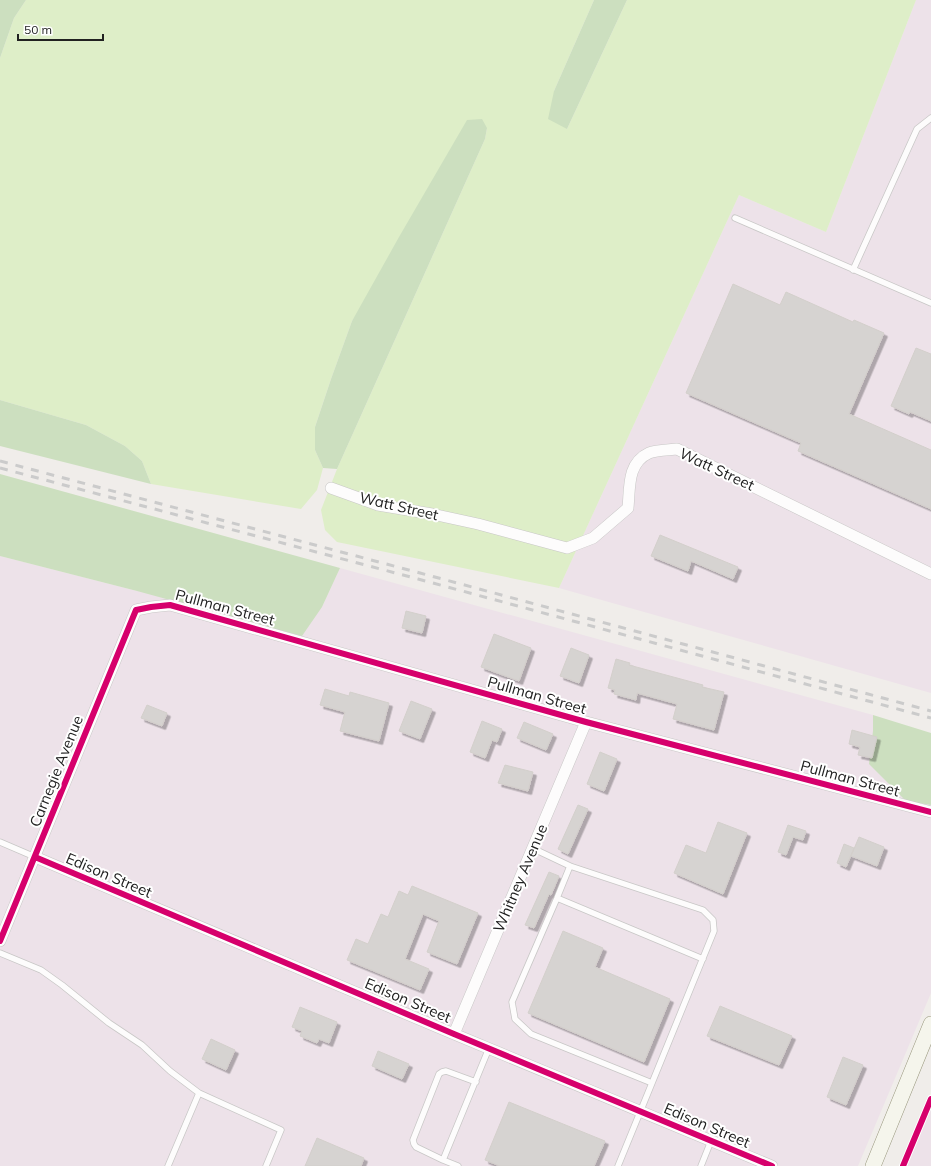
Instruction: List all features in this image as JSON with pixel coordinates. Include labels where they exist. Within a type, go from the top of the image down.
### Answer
[{"type":"main road","points":[[873,1166],[931,1024]]},
{"type":"street","name":"Watt Street","points":[[331,488],[378,505],[432,514],[478,524],[567,548],[593,538],[628,508],[630,477],[637,462],[650,452],[677,449],[931,574]]},
{"type":"street","name":"Pullman Street","points":[[136,610],[151,606],[170,605],[586,722],[931,812]]},
{"type":"street","name":"Carnegie Avenue","points":[[0,941],[136,610]]},
{"type":"street","name":"Whitney Avenue","points":[[454,1034],[586,722]]},
{"type":"street","name":"Edison Street","points":[[35,857],[454,1034],[772,1166]]},
{"type":"lane","points":[[853,270],[917,129],[931,118]]},
{"type":"lane","points":[[735,218],[931,303]]},
{"type":"lane","points":[[0,842],[35,857]]},
{"type":"lane","points":[[532,848],[570,866],[703,910],[713,920],[714,931],[618,1166]]},
{"type":"lane","points":[[570,866],[512,1002],[515,1019],[531,1034],[652,1083]]},
{"type":"lane","points":[[557,898],[703,959]]},
{"type":"lane","points":[[0,953],[41,970],[109,1023],[142,1045],[199,1093],[281,1130],[266,1166]]},
{"type":"lane","points":[[443,1160],[489,1048]]},
{"type":"lane","points":[[458,1166],[416,1147],[413,1140],[439,1074],[446,1071],[476,1082]]},
{"type":"lane","points":[[168,1166],[199,1093]]},
{"type":"lane","points":[[701,1166],[711,1141]]},
{"type":"shaded area","points":[[916,0],[931,0],[931,693],[559,588],[739,195],[826,232]]},
{"type":"shaded area","points":[[0,556],[137,591],[322,607],[340,568],[873,715],[873,731],[906,800],[931,805],[931,993],[858,1166],[0,1166]]},
{"type":"shaded area","points":[[931,1104],[931,1166],[905,1166],[930,1106]]},
{"type":"green space","points":[[0,0],[26,0],[14,18],[0,58]]},
{"type":"green space","points":[[26,0],[594,0],[554,91],[567,129],[627,0],[916,0],[826,232],[739,195],[559,588],[337,542],[325,530],[321,510],[337,469],[485,139],[487,128],[352,321],[315,427],[315,450],[323,468],[317,490],[301,509],[151,484],[142,461],[125,446],[86,425],[0,400],[0,58],[14,18]]},
{"type":"green space","points":[[594,0],[627,0],[567,129],[548,119],[554,91]]},
{"type":"green space","points":[[482,119],[487,128],[485,139],[337,469],[323,468],[315,450],[315,427],[352,321],[467,120]]},
{"type":"green space","points":[[0,400],[86,425],[125,446],[142,461],[151,484],[0,446]]},
{"type":"green space","points":[[0,474],[340,568],[322,607],[302,636],[137,591],[0,556]]},
{"type":"green space","points":[[873,715],[931,733],[931,805],[906,801],[869,764],[873,731]]},
{"type":"building","points":[[733,284],[780,305],[786,292],[853,322],[854,320],[884,333],[849,414],[931,450],[931,509],[798,451],[801,443],[686,393]]},
{"type":"building","points":[[916,348],[931,354],[931,421],[891,406]]},
{"type":"building","points":[[660,535],[738,567],[733,579],[691,561],[688,571],[651,556]]},
{"type":"building","points":[[406,611],[426,616],[422,633],[402,628]]},
{"type":"building","points":[[494,634],[531,648],[519,681],[481,667]]},
{"type":"building","points":[[571,648],[589,655],[579,683],[560,676]]},
{"type":"building","points":[[616,659],[630,663],[629,665],[703,685],[702,687],[724,692],[714,730],[673,719],[677,704],[637,693],[636,700],[614,694],[615,690],[608,688]]},
{"type":"building","points":[[325,689],[349,696],[350,692],[389,703],[379,741],[340,731],[345,712],[320,705]]},
{"type":"building","points":[[411,701],[432,709],[420,739],[399,731]]},
{"type":"building","points":[[147,705],[167,713],[162,726],[141,718]]},
{"type":"building","points":[[482,721],[502,729],[497,742],[492,740],[485,758],[470,752]]},
{"type":"building","points":[[524,722],[553,734],[546,750],[517,738]]},
{"type":"building","points":[[852,730],[877,737],[872,758],[858,755],[860,747],[849,744]]},
{"type":"building","points":[[600,752],[617,759],[604,791],[587,784]]},
{"type":"building","points":[[505,765],[533,772],[528,791],[498,783]]},
{"type":"building","points":[[578,805],[588,809],[568,854],[558,849]]},
{"type":"building","points":[[718,822],[747,833],[723,894],[674,873],[686,845],[706,853]]},
{"type":"building","points":[[788,825],[806,831],[803,840],[793,837],[786,855],[778,852]]},
{"type":"building","points":[[859,837],[884,847],[877,866],[851,856]]},
{"type":"building","points":[[844,844],[854,848],[846,867],[837,863]]},
{"type":"building","points":[[549,872],[559,876],[551,895],[549,894],[534,928],[525,925]]},
{"type":"building","points":[[412,886],[478,913],[457,964],[427,952],[439,921],[423,914],[405,959],[429,969],[420,990],[347,960],[356,939],[368,944],[381,914],[388,917],[399,891],[408,895]]},
{"type":"building","points":[[563,931],[603,948],[595,967],[670,999],[644,1062],[528,1013]]},
{"type":"building","points":[[720,1006],[792,1036],[779,1065],[707,1036]]},
{"type":"building","points":[[300,1007],[337,1022],[329,1043],[319,1039],[317,1043],[300,1036],[302,1031],[292,1027]]},
{"type":"building","points":[[211,1039],[235,1050],[226,1070],[202,1059]]},
{"type":"building","points":[[378,1051],[409,1064],[402,1079],[372,1066]]},
{"type":"building","points":[[843,1057],[863,1065],[846,1105],[827,1097]]},
{"type":"building","points":[[509,1102],[605,1141],[594,1166],[500,1166],[485,1160]]},
{"type":"building","points":[[317,1138],[364,1158],[361,1166],[305,1166]]},
{"type":"railway","points":[[0,461],[931,711]]},
{"type":"railway","points":[[0,468],[418,579],[931,718]]},
{"type":"cycle path","points":[[0,941],[136,610],[151,607],[170,605],[586,722],[931,812]]},
{"type":"cycle path","points":[[35,857],[454,1034],[772,1166]]},
{"type":"cycle path","points":[[903,1166],[931,1099]]}]
